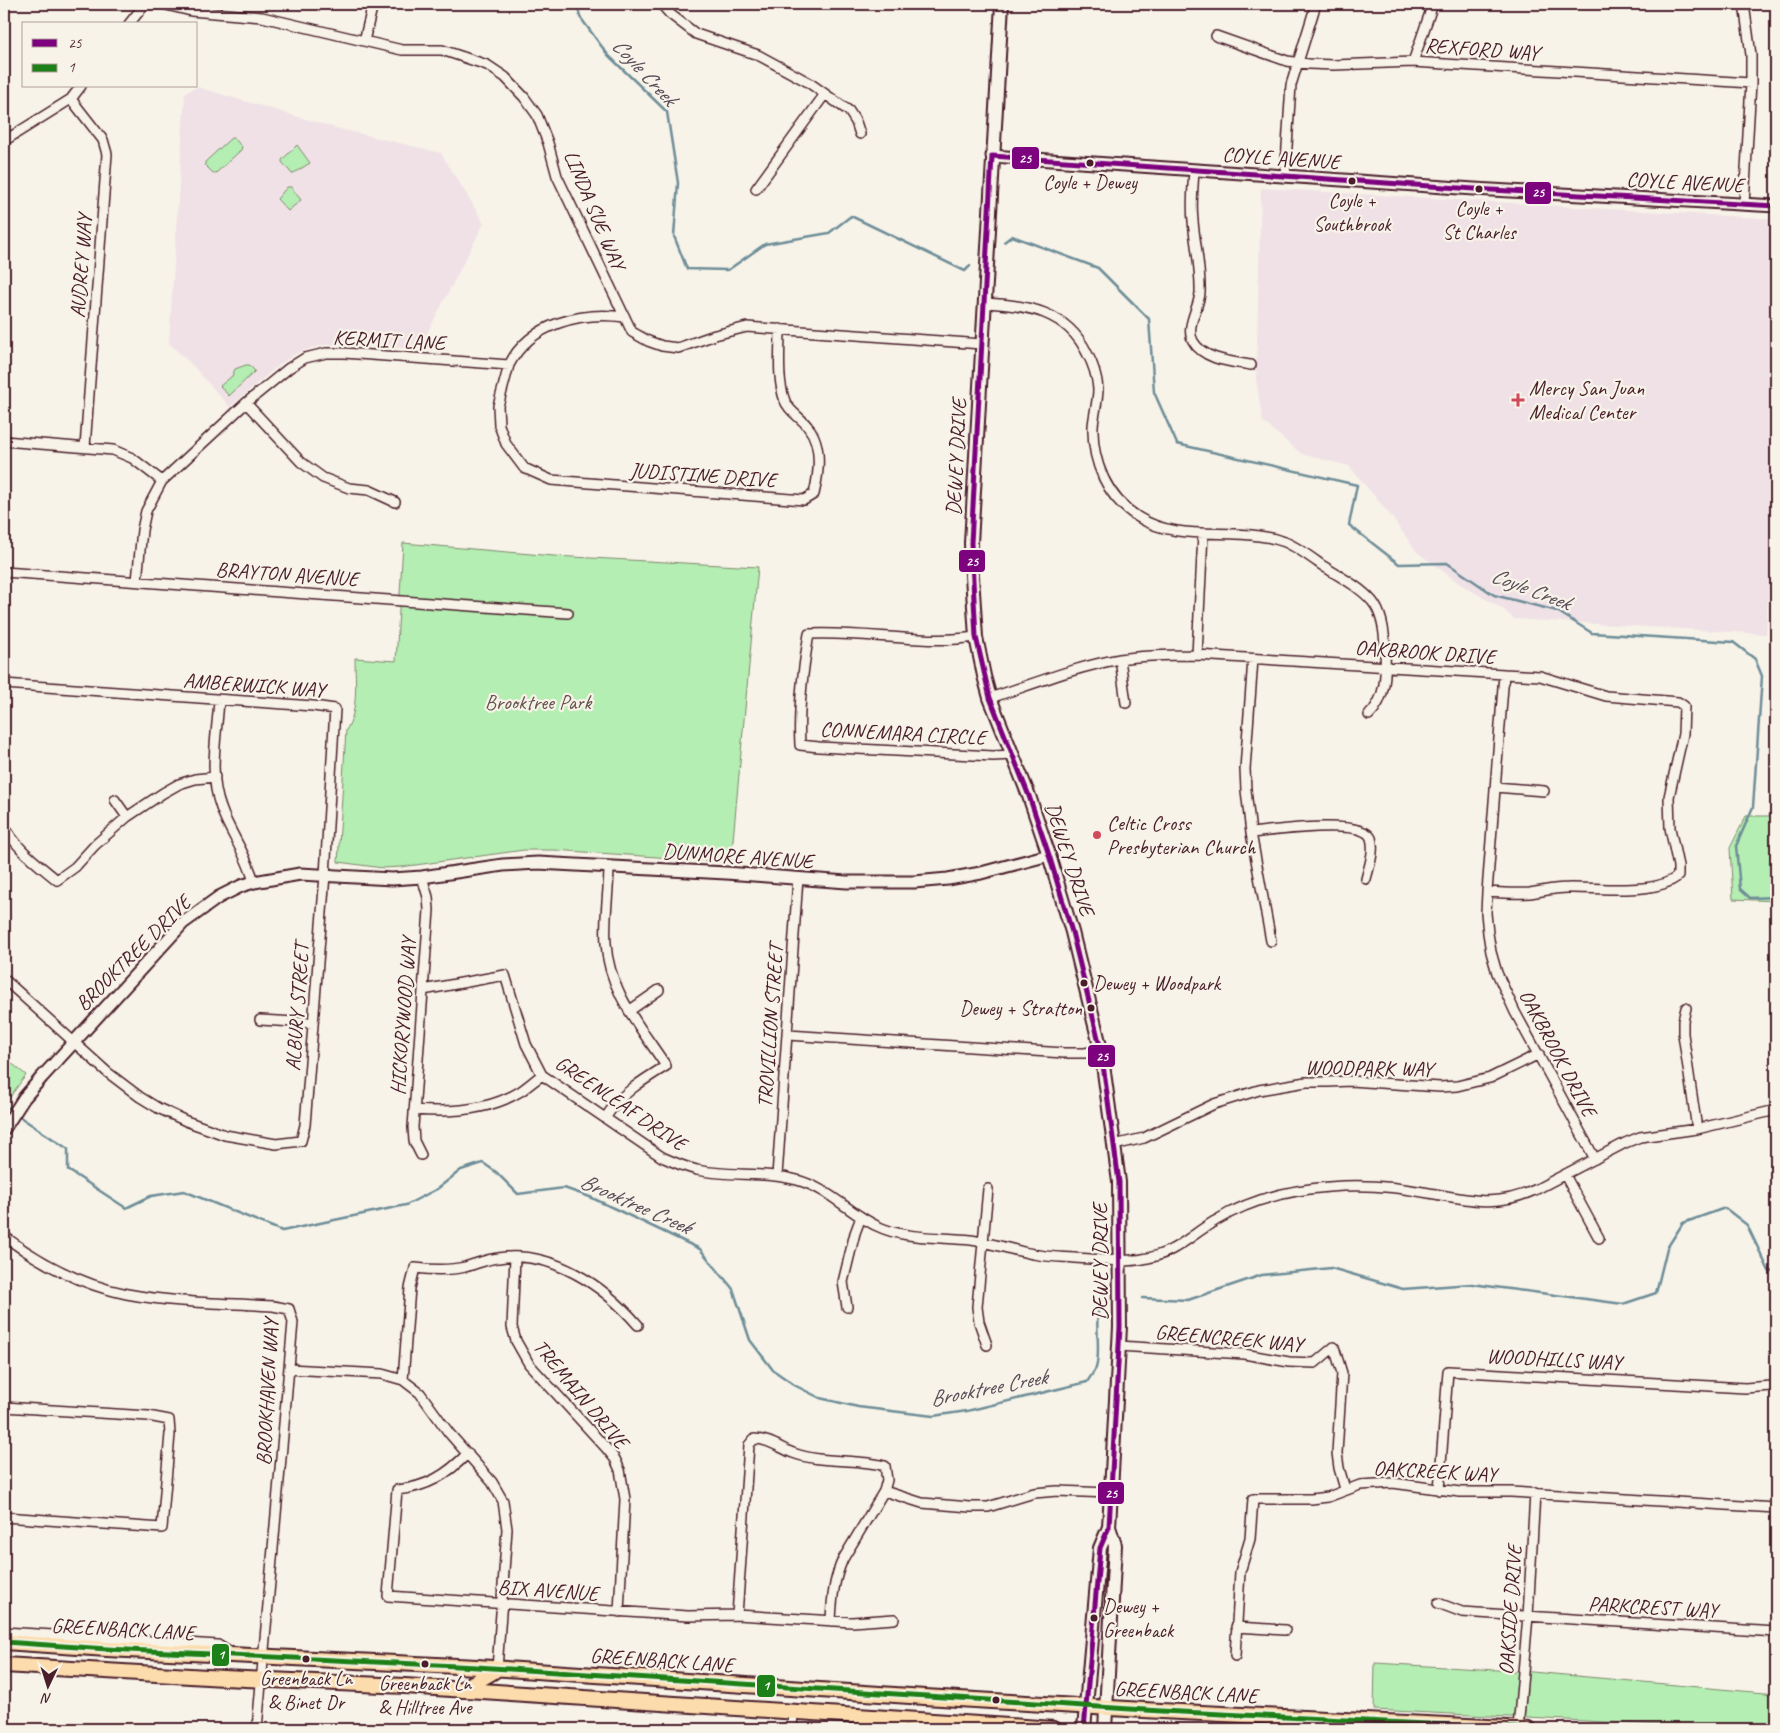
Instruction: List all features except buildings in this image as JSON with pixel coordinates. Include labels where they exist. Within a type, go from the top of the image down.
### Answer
[{"type":"main road","name":"DEWEY DRIVE","points":[[1002,4],[971,543],[976,637],[990,698],[1049,855],[1072,932],[1101,1050],[1119,1182],[1120,1346],[1109,1527],[1100,1548],[1084,1729]]},
{"type":"main road","points":[[1105,1729],[1115,1545],[1109,1527]]},
{"type":"main road","name":"GREENBACK LANE","points":[[4,1642],[497,1669],[1087,1706],[1528,1729]]},
{"type":"main road","name":"GREENBACK LANE","points":[[4,1665],[461,1690],[1015,1728],[1054,1729]]},
{"type":"main road","points":[[461,1690],[497,1669]]},
{"type":"main road","points":[[793,1712],[819,1690]]},
{"type":"street","points":[[131,22],[145,4]]},
{"type":"street","name":"LINDA SUE WAY","points":[[162,4],[191,12],[262,17],[402,50],[442,50],[487,65],[505,77],[524,97],[537,115],[548,143],[557,176],[632,332],[648,341],[662,346],[678,348],[730,330],[747,328],[982,344]]},
{"type":"street","points":[[364,41],[373,4]]},
{"type":"street","points":[[661,4],[670,14],[696,34],[758,55],[808,82],[849,111],[856,122],[860,134]]},
{"type":"street","points":[[1285,177],[1291,85],[1316,4]]},
{"type":"street","points":[[1413,62],[1432,4]]},
{"type":"street","points":[[1744,4],[1751,55],[1744,204]]},
{"type":"street","name":"REXFORD WAY","points":[[1216,36],[1253,50],[1297,63],[1334,65],[1413,62],[1751,83]]},
{"type":"street","points":[[4,141],[71,99],[79,88]]},
{"type":"street","points":[[756,189],[824,94]]},
{"type":"street","name":"AUDREY WAY","points":[[71,99],[103,140],[107,154],[86,447]]},
{"type":"street","name":"COYLE AVENUE","points":[[992,156],[1285,177],[1776,206]]},
{"type":"street","points":[[1194,171],[1192,215],[1200,269],[1200,284],[1199,298],[1190,334],[1198,348],[1212,356],[1226,361],[1251,365]]},
{"type":"street","points":[[985,303],[1013,304],[1042,312],[1063,323],[1078,337],[1096,373],[1098,389],[1093,427],[1095,453],[1104,479],[1117,500],[1128,510],[1155,526],[1171,531],[1258,536],[1286,542],[1373,602],[1379,613],[1385,638],[1385,666],[1381,698],[1369,715]]},
{"type":"street","points":[[509,365],[513,357],[535,335],[555,324],[584,315],[600,314],[625,317]]},
{"type":"street","name":"JUDISTINE DRIVE","points":[[509,365],[498,406],[499,426],[506,444],[524,468],[551,480],[586,484],[804,500],[814,494],[817,482],[818,454],[816,443],[809,428],[786,404],[781,389],[780,329]]},
{"type":"street","name":"KERMIT LANE","points":[[138,581],[142,530],[146,511],[162,481],[246,403],[289,368],[305,358],[326,353],[509,365]]},
{"type":"street","points":[[246,403],[301,462],[323,478],[349,488],[369,490],[395,502]]},
{"type":"street","points":[[4,441],[113,450],[132,458],[162,481]]},
{"type":"street","points":[[1196,654],[1203,534]]},
{"type":"street","name":"BRAYTON AVENUE","points":[[4,572],[568,613]]},
{"type":"street","name":"CONNEMARA CIRCLE","points":[[976,637],[930,640],[809,634],[799,729],[800,744],[819,747],[993,756],[1013,755]]},
{"type":"street","name":"OAKBROOK DRIVE","points":[[990,698],[1065,672],[1120,659],[1160,655],[1196,654],[1504,674],[1486,913],[1491,952],[1497,972],[1515,1012],[1595,1159]]},
{"type":"street","points":[[1120,659],[1126,704]]},
{"type":"street","points":[[1253,659],[1245,769],[1246,790],[1251,833],[1271,941]]},
{"type":"street","points":[[1487,892],[1529,893],[1568,888],[1629,889],[1672,881],[1678,876],[1678,866],[1670,828],[1669,797],[1683,734],[1684,706],[1678,702],[1606,696],[1540,676],[1504,674]]},
{"type":"street","name":"AMBERWICK WAY","points":[[4,684],[336,709],[325,875]]},
{"type":"street","points":[[219,700],[216,790],[221,808],[245,855],[254,882]]},
{"type":"street","points":[[4,825],[14,841],[25,853],[58,880],[75,867],[95,845],[127,817],[179,784],[194,779],[215,777]]},
{"type":"street","points":[[1495,787],[1544,791]]},
{"type":"street","points":[[115,800],[127,817]]},
{"type":"street","points":[[1251,833],[1312,827],[1334,827],[1362,831],[1368,834],[1372,846],[1366,879]]},
{"type":"street","name":"DUNMORE AVENUE","points":[[422,877],[524,863],[609,866],[880,883],[914,882],[948,879],[981,873],[1049,855]]},
{"type":"street","points":[[606,1117],[631,1088],[666,1066],[629,1011],[617,989],[610,968],[606,946],[609,866]]},
{"type":"street","name":"BROOKTREE DRIVE","points":[[5,1127],[24,1098],[183,923],[224,894],[254,882],[300,874],[376,879],[422,877]]},
{"type":"street","name":"ALBURY STREET","points":[[73,1042],[129,1089],[158,1108],[186,1121],[225,1135],[256,1141],[276,1144],[301,1141],[305,1125],[325,875]]},
{"type":"street","name":"HICKORYWOOD WAY","points":[[421,1155],[412,1134],[429,910],[428,897],[422,877]]},
{"type":"street","name":"TROVILLION STREET","points":[[777,1176],[798,878]]},
{"type":"street","name":"GREENLEAF DRIVE","points":[[423,990],[505,975],[526,1044],[542,1075],[662,1157],[698,1170],[777,1176],[811,1184],[873,1224],[894,1232],[982,1242],[1036,1255],[1120,1260],[1141,1260],[1164,1255],[1188,1241],[1215,1220],[1236,1210],[1292,1191],[1333,1186],[1428,1193],[1470,1201],[1505,1200],[1523,1196],[1640,1137],[1697,1129],[1776,1110]]},
{"type":"street","points":[[4,979],[73,1042]]},
{"type":"street","points":[[629,1011],[659,990]]},
{"type":"street","points":[[1686,1008],[1683,1034],[1697,1129]]},
{"type":"street","points":[[260,1020],[313,1023]]},
{"type":"street","points":[[788,1035],[1064,1053],[1084,1053],[1101,1050]]},
{"type":"street","name":"WOODPARK WAY","points":[[1114,1145],[1144,1138],[1214,1104],[1259,1090],[1306,1082],[1351,1081],[1440,1087],[1456,1086],[1490,1078],[1539,1054]]},
{"type":"street","points":[[414,1110],[450,1112],[479,1107],[520,1092],[542,1075]]},
{"type":"street","points":[[1565,1175],[1599,1238]]},
{"type":"street","points":[[987,1345],[978,1308],[982,1242],[988,1189]]},
{"type":"street","points":[[847,1307],[843,1282],[855,1233],[861,1217]]},
{"type":"street","name":"BROOKHAVEN WAY","points":[[4,1236],[45,1263],[90,1284],[110,1290],[150,1298],[273,1306],[289,1309],[293,1322],[257,1729]]},
{"type":"street","points":[[403,1380],[410,1288],[415,1268],[450,1270],[499,1257],[534,1259],[552,1263],[577,1274],[595,1286],[626,1312],[638,1325]]},
{"type":"street","name":"TREMAIN DRIVE","points":[[515,1257],[512,1327],[519,1348],[536,1373],[606,1448],[615,1459],[620,1470],[625,1498],[619,1612]]},
{"type":"street","name":"GREENCREEK WAY","points":[[1120,1346],[1244,1354],[1289,1362],[1316,1363],[1334,1347],[1342,1373],[1337,1453],[1345,1489]]},
{"type":"street","points":[[289,1369],[382,1374],[403,1380],[420,1393],[449,1433],[468,1453],[499,1492],[506,1516],[507,1529],[497,1669]]},
{"type":"street","name":"WOODHILLS WAY","points":[[1439,1490],[1448,1370],[1745,1388],[1776,1384]]},
{"type":"street","points":[[4,1407],[148,1416],[169,1420],[170,1434],[162,1528],[4,1517]]},
{"type":"street","points":[[736,1615],[747,1458],[749,1445],[754,1439],[766,1440],[793,1453],[809,1457],[870,1462],[885,1466],[887,1480],[884,1491],[838,1570],[832,1591],[831,1621]]},
{"type":"street","name":"BIX AVENUE","points":[[468,1453],[451,1470],[438,1478],[424,1485],[396,1490],[388,1596],[688,1616],[736,1615],[877,1622],[894,1620]]},
{"type":"street","name":"OAKCREEK WAY","points":[[1235,1656],[1240,1572],[1250,1539],[1252,1499],[1311,1499],[1328,1496],[1345,1489],[1376,1483],[1393,1483],[1439,1490],[1536,1493],[1776,1508]]},
{"type":"street","points":[[884,1491],[922,1503],[970,1507],[988,1507],[1034,1493],[1057,1490],[1110,1493]]},
{"type":"street","name":"OAKSIDE DRIVE","points":[[1518,1729],[1536,1493]]},
{"type":"street","name":"PARKCREST WAY","points":[[1438,1603],[1462,1612],[1776,1632]]},
{"type":"street","points":[[1236,1627],[1285,1630]]},
{"type":"street","points":[[4,1632],[218,1645],[233,1655]]},
{"type":"street","points":[[792,1729],[793,1712]]},
{"type":"shaded area","points":[[198,87],[332,127],[441,153],[484,223],[419,349],[337,344],[311,348],[295,354],[279,365],[230,407],[193,366],[169,343],[185,93]]},
{"type":"shaded area","name":"Mercy San Juan Medical Center","points":[[1261,188],[1776,219],[1776,465],[1766,634],[1514,619],[1503,609],[1460,584],[1417,552],[1388,512],[1349,466],[1302,454],[1263,422],[1256,379]]},
{"type":"green space","points":[[231,138],[234,138],[242,147],[241,150],[216,173],[213,173],[205,165],[205,162]]},
{"type":"green space","points":[[297,145],[310,163],[292,174],[282,160]]},
{"type":"green space","points":[[287,187],[291,187],[301,200],[288,211],[277,199]]},
{"type":"green space","points":[[249,365],[255,371],[229,396],[220,386],[232,376],[235,369]]},
{"type":"green space","name":"Brooktree Park","points":[[403,543],[554,556],[758,567],[731,862],[554,850],[524,850],[401,867],[383,868],[338,862],[346,730],[355,705],[355,658],[396,661]]},
{"type":"green space","points":[[1746,816],[1776,816],[1776,901],[1733,899],[1730,848]]},
{"type":"green space","points":[[4,1057],[26,1075],[4,1105]]},
{"type":"green space","points":[[1375,1663],[1532,1672],[1776,1694],[1776,1729],[1739,1729],[1374,1710]]},
{"type":"waterway","name":"Coyle Creek","points":[[577,4],[580,17],[608,55],[667,112],[678,183],[674,236],[687,269],[728,270],[765,244],[829,233],[851,216],[965,271],[970,266]]},
{"type":"waterway","name":"Coyle Creek","points":[[1004,242],[1012,236],[1098,268],[1149,319],[1154,392],[1177,444],[1357,485],[1349,525],[1399,564],[1447,563],[1494,595],[1557,611],[1592,633],[1733,642],[1755,659],[1762,676],[1753,807],[1736,846],[1740,889],[1750,898],[1776,897]]},
{"type":"waterway","name":"Brooktree Creek","points":[[4,1105],[13,1111]]},
{"type":"waterway","name":"Brooktree Creek","points":[[17,1115],[68,1149],[68,1170],[126,1208],[151,1196],[184,1191],[282,1231],[406,1205],[437,1189],[461,1170],[483,1163],[496,1172],[518,1194],[564,1188],[590,1197],[700,1249],[733,1289],[750,1340],[773,1370],[796,1386],[820,1398],[858,1407],[933,1416],[967,1411],[1087,1382],[1096,1368],[1098,1360],[1097,1324],[1102,1299]]},
{"type":"waterway","points":[[1142,1298],[1188,1300],[1262,1275],[1331,1268],[1403,1289],[1472,1284],[1623,1304],[1656,1293],[1667,1248],[1683,1223],[1725,1208],[1747,1225],[1769,1271],[1776,1270]]},
{"type":"transit line","name":"25","points":[[1084,1729],[1100,1548],[1109,1527],[1120,1327],[1119,1182],[1101,1050],[1072,932],[1029,796],[990,698],[976,637],[971,543],[992,156],[1474,189],[1776,206]]},
{"type":"transit line","name":"1","points":[[4,1642],[107,1649],[477,1667],[1161,1711],[1528,1729]]},
{"type":"place","name":"Coyle + Dewey","points":[[1090,163]]},
{"type":"place","name":"Coyle + Southbrook","points":[[1352,181]]},
{"type":"place","name":"Coyle + St Charles","points":[[1479,189]]},
{"type":"place","name":"Mercy San Juan Medical Center","points":[[1518,400]]},
{"type":"place","name":"Celtic Cross Presbyterian Church","points":[[1097,835]]},
{"type":"place","name":"Dewey + Woodpark","points":[[1084,983]]},
{"type":"place","name":"Dewey + Stratton","points":[[1091,1008]]},
{"type":"place","name":"Dewey + Greenback","points":[[1094,1618]]},
{"type":"place","name":"Greenback Ln & Binet Dr","points":[[306,1659]]},
{"type":"place","name":"Greenback Ln & Hilltree Ave","points":[[425,1664]]}]
